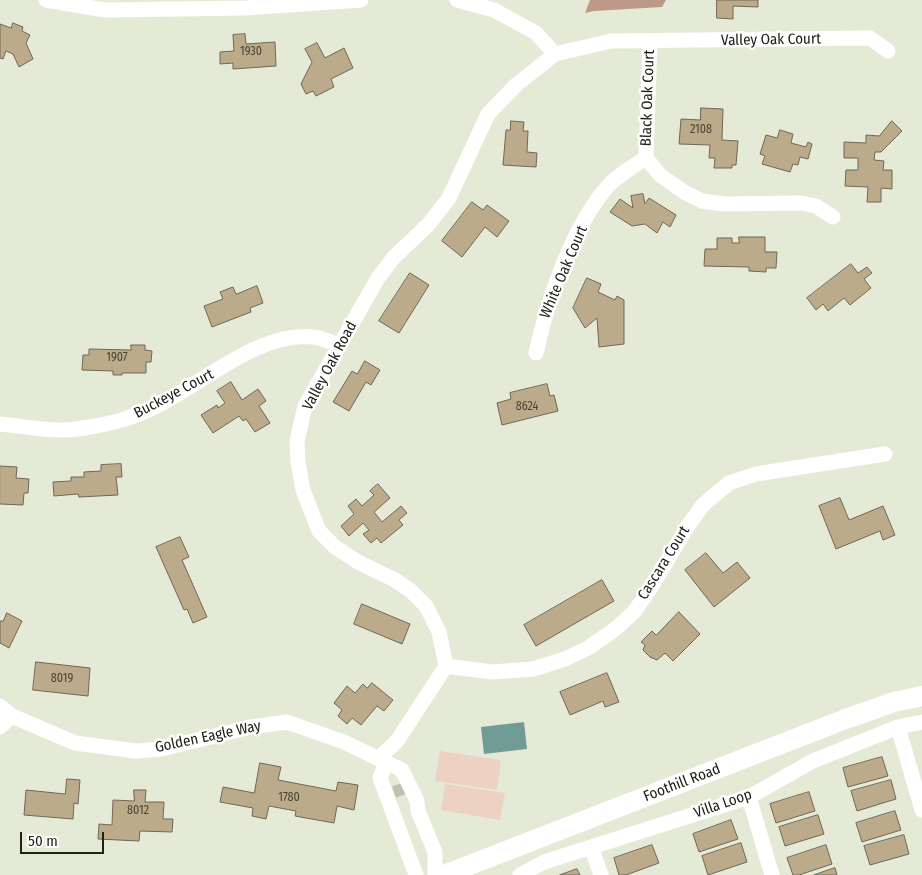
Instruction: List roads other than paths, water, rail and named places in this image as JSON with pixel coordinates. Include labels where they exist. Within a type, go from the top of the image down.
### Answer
[{"type":"main road","name":"Foothill Road","points":[[444,875],[843,720],[894,702],[922,696]]},
{"type":"street","points":[[46,0],[105,10],[246,8],[361,0]]},
{"type":"street","points":[[457,0],[494,10],[536,33],[555,54]]},
{"type":"street","name":"Valley Oak Court","points":[[650,42],[870,38],[888,51]]},
{"type":"street","name":"Valley Oak Road","points":[[446,666],[439,632],[426,606],[411,591],[395,580],[358,562],[335,547],[319,531],[303,490],[298,462],[297,441],[305,406],[378,278],[394,256],[428,225],[449,198],[488,114],[516,85],[555,54],[611,41],[650,42]]},
{"type":"street","name":"Black Oak Court","points":[[650,42],[646,158],[660,175],[684,192],[702,200],[724,204],[800,203],[816,206],[834,217]]},
{"type":"street","name":"White Oak Court","points":[[536,353],[548,305],[572,244],[594,206],[610,185],[629,168],[646,158]]},
{"type":"street","name":"Buckeye Court","points":[[0,424],[62,430],[129,418],[176,394],[259,346],[286,338],[301,336],[316,337],[339,346]]},
{"type":"street","name":"Cascara Court","points":[[446,666],[492,672],[533,670],[565,659],[588,648],[614,630],[634,612],[652,586],[687,527],[703,505],[729,483],[756,474],[885,454]]},
{"type":"street","points":[[382,760],[397,741],[446,666]]},
{"type":"street","name":"Golden Eagle Way","points":[[0,706],[12,716],[75,743],[136,750],[161,749],[251,727],[287,722],[344,742],[402,770],[417,801],[409,815]]},
{"type":"street","points":[[0,726],[12,716]]},
{"type":"street","name":"Villa Loop","points":[[520,875],[544,862],[749,797],[813,761],[898,727],[922,722]]},
{"type":"street","points":[[898,727],[922,810]]},
{"type":"street","name":"Golden Eagle Way","points":[[382,760],[395,774],[409,815],[416,875]]},
{"type":"street","name":"Golden Eagle Way","points":[[382,760],[380,778],[435,852],[435,875]]},
{"type":"street","points":[[749,797],[772,875]]},
{"type":"street","points":[[591,847],[601,875]]},
{"type":"water","points":[[524,722],[527,749],[484,754],[481,727]]},
{"type":"tunnel","points":[[399,784],[403,795]]}]
